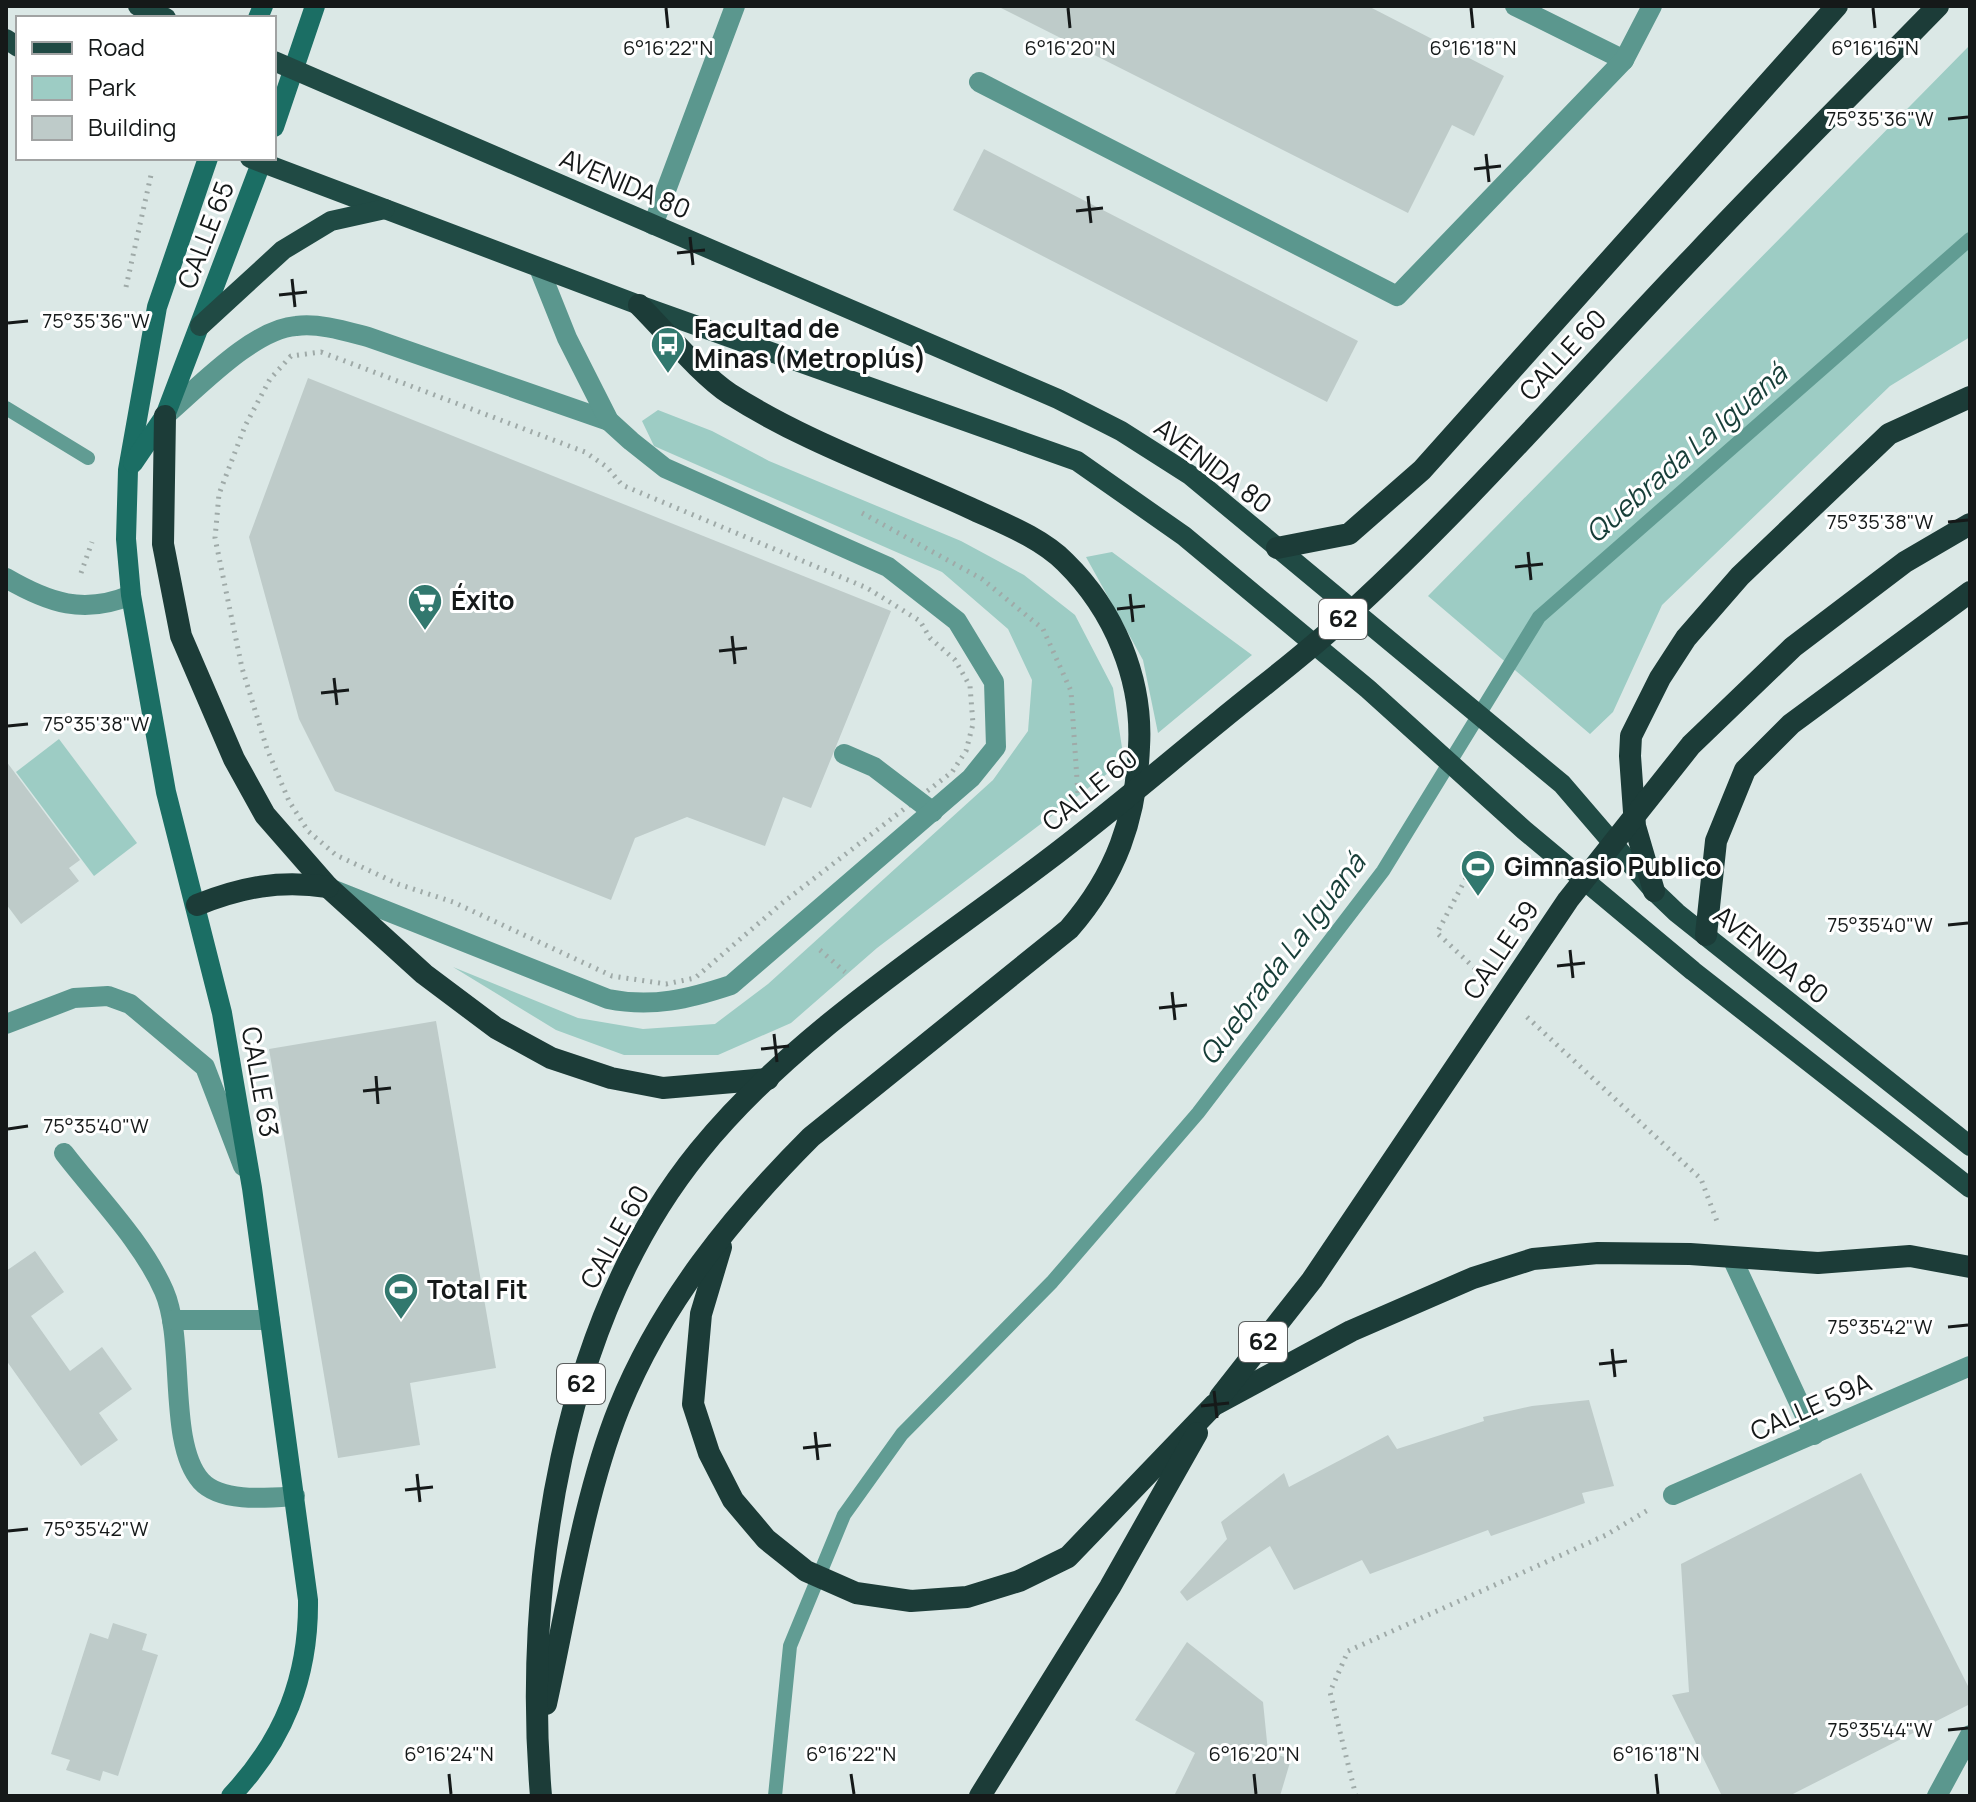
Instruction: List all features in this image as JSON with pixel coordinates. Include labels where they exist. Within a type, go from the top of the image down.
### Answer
[{"type":"highway","points":[[1277,548],[1349,534],[1422,470],[1837,6]]},
{"type":"highway","name":"CALLE 60","points":[[537,1744],[536,1639],[547,1533],[584,1371],[612,1294],[650,1222],[696,1154],[751,1093],[872,990],[943,934],[1045,863],[1341,621],[1526,437],[1698,252],[1938,6]]},
{"type":"highway","points":[[537,1744],[598,1470],[618,1411],[669,1306],[773,1175],[811,1137],[1069,929],[1090,904],[1128,832],[1136,798],[1139,710],[1135,680],[1125,653],[1101,608],[1064,561],[1023,533],[890,471],[827,447],[728,392],[639,305]]},
{"type":"highway","points":[[1654,891],[1635,826],[1630,756],[1631,736],[1660,678],[1686,638],[1740,576],[1889,434],[1970,397]]},
{"type":"highway","points":[[165,416],[163,544],[181,636],[234,759],[265,815],[328,887],[424,974],[496,1028],[551,1058],[611,1078],[663,1088],[769,1079]]},
{"type":"highway","name":"CALLE 59","points":[[1214,1405],[1312,1280],[1568,900],[1691,745],[1793,647],[1905,562],[1970,524]]},
{"type":"highway","points":[[1706,935],[1716,841],[1745,770],[1791,724],[1970,592]]},
{"type":"highway","points":[[197,905],[237,890],[272,883],[328,887]]},
{"type":"highway","points":[[727,1230],[701,1314],[695,1352],[693,1404],[709,1453],[733,1500],[766,1539],[806,1571],[856,1593],[911,1601],[967,1597],[1019,1581],[1068,1557],[1214,1405],[1351,1331],[1473,1278],[1533,1259],[1598,1253],[1818,1263],[1910,1256],[1970,1267]]},
{"type":"highway","name":"62","points":[[980,1796],[1110,1587],[1214,1405]]},
{"type":"highway","name":"62","points":[[537,1744],[541,1796]]},
{"type":"main road","points":[[138,6],[161,16]]},
{"type":"main road","points":[[276,121],[315,6]]},
{"type":"main road","name":"AVENIDA 80","points":[[276,62],[1058,399],[1121,431],[1190,475],[1562,784],[1654,891],[1970,1146]]},
{"type":"main road","name":"CALLE 65","points":[[128,470],[157,307],[207,160]]},
{"type":"main road","points":[[258,160],[639,305],[1077,461],[1184,536],[1368,689],[1524,830],[1693,971],[1970,1188]]},
{"type":"main road","name":"CALLE 65","points":[[128,470],[165,416],[258,160]]},
{"type":"main road","points":[[200,326],[283,250],[331,221],[385,209]]},
{"type":"main road","name":"CALLE 63","points":[[128,470],[126,539],[131,595],[166,792],[222,1013],[252,1188],[295,1496],[308,1623],[304,1664],[291,1707],[266,1756],[231,1796]]},
{"type":"street","points":[[653,225],[735,6]]},
{"type":"street","points":[[1515,6],[1624,60]]},
{"type":"street","points":[[979,82],[1397,296],[1624,60],[1652,6]]},
{"type":"street","points":[[539,268],[567,338],[609,421]]},
{"type":"street","points":[[165,416],[256,340],[293,325],[328,327],[368,337],[609,421],[665,468],[888,567],[957,621],[994,682],[996,747],[971,778],[925,806],[798,927],[731,985],[693,998],[634,1004],[584,991],[328,887]]},
{"type":"street","points":[[6,578],[42,598],[74,606],[110,604],[131,595]]},
{"type":"street","points":[[844,754],[874,767],[925,806]]},
{"type":"street","points":[[6,1024],[74,998],[108,996],[130,1004],[205,1067],[252,1188]]},
{"type":"street","points":[[64,1153],[152,1268],[172,1320],[185,1441],[202,1482],[217,1490],[254,1498],[295,1496]]},
{"type":"street","points":[[1732,1258],[1814,1435]]},
{"type":"street","points":[[172,1320],[270,1320]]},
{"type":"street","name":"CALLE 59A","points":[[1673,1495],[1970,1366]]},
{"type":"street","points":[[1937,1796],[1970,1735]]},
{"type":"path","points":[[144,211],[151,175]]},
{"type":"path","points":[[270,379],[245,426],[219,494],[215,538],[242,668],[267,749],[289,801],[308,831],[336,855],[398,884],[453,902],[612,976],[666,984],[695,978],[781,904],[925,806],[966,751],[973,724],[970,686],[955,660],[930,638],[920,621],[867,588],[622,485],[607,467],[585,452],[547,437]]},
{"type":"path","points":[[1483,846],[1437,933],[1483,976]]},
{"type":"path","points":[[781,904],[798,927],[833,962],[872,990]]},
{"type":"path","points":[[1518,1008],[1701,1179]]},
{"type":"path","points":[[1356,1796],[1330,1692],[1348,1651],[1606,1535],[1673,1495]]},
{"type":"green space","points":[[1970,45],[1970,337],[1890,386],[1662,605],[1613,712],[1590,734],[1428,596]]},
{"type":"green space","points":[[658,410],[712,431],[769,461],[961,541],[1024,575],[1075,615],[1113,688],[1124,761],[877,948],[791,1023],[718,1055],[624,1055],[556,1030],[453,967],[578,1018],[643,1029],[715,1024],[768,984],[993,780],[1028,731],[1032,680],[1008,629],[942,572],[654,446],[642,421]]},
{"type":"green space","points":[[1112,552],[1252,655],[1158,733],[1143,660],[1086,557]]},
{"type":"green space","points":[[59,739],[137,843],[94,876],[16,772]]},
{"type":"building","points":[[997,6],[1368,6],[1504,76],[1474,136],[1452,125],[1408,213]]},
{"type":"building","points":[[984,149],[1358,341],[1327,402],[953,210]]},
{"type":"building","points":[[308,378],[891,611],[811,808],[783,797],[765,846],[687,817],[635,838],[611,900],[335,791],[299,719],[249,537]]},
{"type":"building","points":[[6,761],[80,860],[69,868],[79,881],[21,924],[6,904]]},
{"type":"building","points":[[436,1021],[496,1368],[410,1383],[420,1445],[338,1458],[269,1049]]},
{"type":"building","points":[[35,1251],[64,1292],[31,1316],[70,1371],[102,1347],[132,1389],[99,1413],[118,1440],[81,1466],[6,1360],[6,1271]]},
{"type":"building","points":[[1589,1400],[1614,1486],[1582,1493],[1585,1503],[1491,1536],[1488,1530],[1370,1574],[1362,1560],[1294,1590],[1270,1546],[1187,1601],[1180,1592],[1227,1539],[1221,1522],[1284,1473],[1289,1487],[1388,1435],[1397,1449],[1484,1421],[1483,1417],[1532,1406]]},
{"type":"building","points":[[1861,1473],[1970,1690],[1970,1704],[1789,1796],[1722,1796],[1672,1695],[1689,1692],[1681,1564]]},
{"type":"building","points":[[113,1623],[147,1634],[142,1650],[158,1655],[118,1776],[103,1771],[100,1781],[66,1770],[70,1760],[51,1754],[90,1633],[108,1639]]},
{"type":"building","points":[[1187,1642],[1263,1702],[1268,1752],[1291,1759],[1280,1796],[1174,1796],[1195,1753],[1135,1720]]},
{"type":"waterway","name":"Quebrada La Iguaná","points":[[775,1796],[790,1646],[844,1515],[902,1434],[1052,1282],[1198,1113],[1383,871],[1539,617],[1970,239]]},
{"type":"waterway","points":[[6,408],[88,458]]},
{"type":"place","name":"Facultad de Minas (Metroplús)","points":[[668,375]]},
{"type":"place","name":"Éxito","points":[[425,632]]},
{"type":"place","name":"Gimnasio Publico","points":[[1478,898]]},
{"type":"place","name":"Total Fit","points":[[401,1321]]}]
